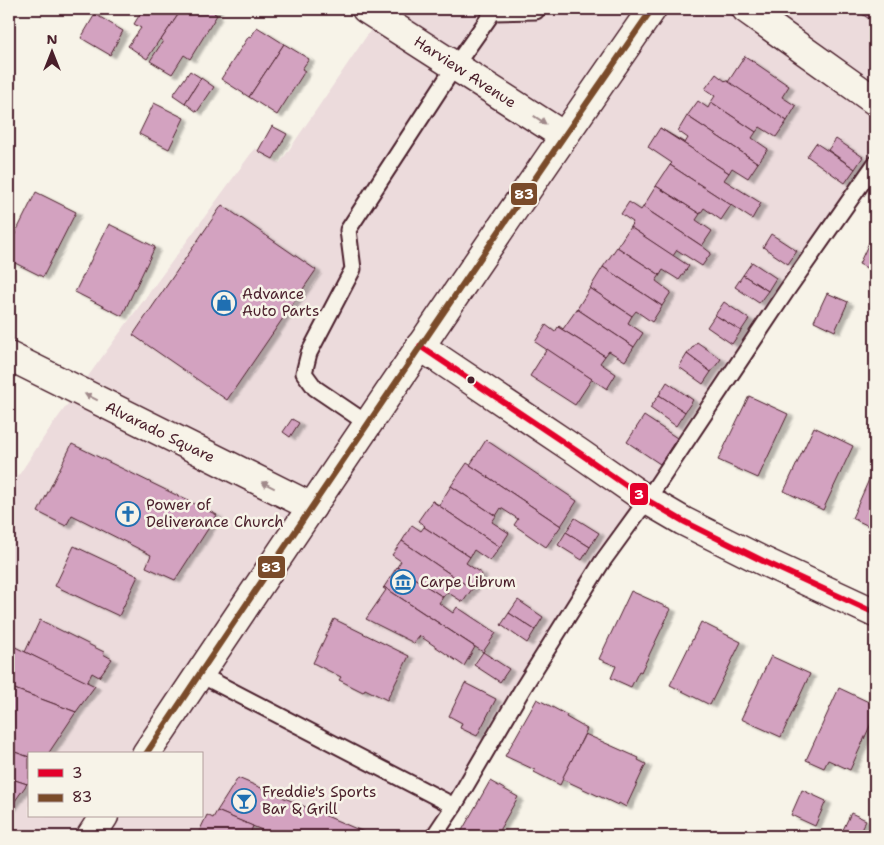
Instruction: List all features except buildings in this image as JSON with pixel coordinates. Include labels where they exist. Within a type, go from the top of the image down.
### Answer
[{"type":"street","points":[[147,752],[420,346],[652,9]]},
{"type":"street","points":[[746,9],[875,101]]},
{"type":"street","name":"Harview Avenue","points":[[377,12],[455,66],[564,136]]},
{"type":"street","points":[[420,346],[647,500],[754,556],[875,614]]},
{"type":"street","name":"Alvarado Square","points":[[9,356],[312,507]]},
{"type":"street","points":[[91,836],[103,818]]},
{"type":"lane","points":[[368,424],[316,388],[304,373],[309,353],[353,269],[348,230],[455,66],[493,12],[536,11],[537,9]]},
{"type":"lane","points":[[434,836],[602,562],[647,500],[787,290],[875,164]]},
{"type":"lane","points":[[199,674],[454,806]]},
{"type":"shaded area","points":[[385,9],[875,9],[875,177],[583,592],[441,836],[9,836],[9,490],[48,431],[255,148],[280,163]]},
{"type":"transit line","name":"83","points":[[147,752],[524,194],[652,9]]},
{"type":"transit line","name":"3","points":[[420,346],[647,500],[683,521],[763,561],[875,613]]},
{"type":"place","name":"Advance Auto Parts","points":[[224,303]]},
{"type":"place","name":"Power of Deliverance Church","points":[[128,514]]},
{"type":"place","name":"Carpe Librum","points":[[403,582]]},
{"type":"place","name":"Freddie's Sports Bar & Grill","points":[[244,801]]}]
